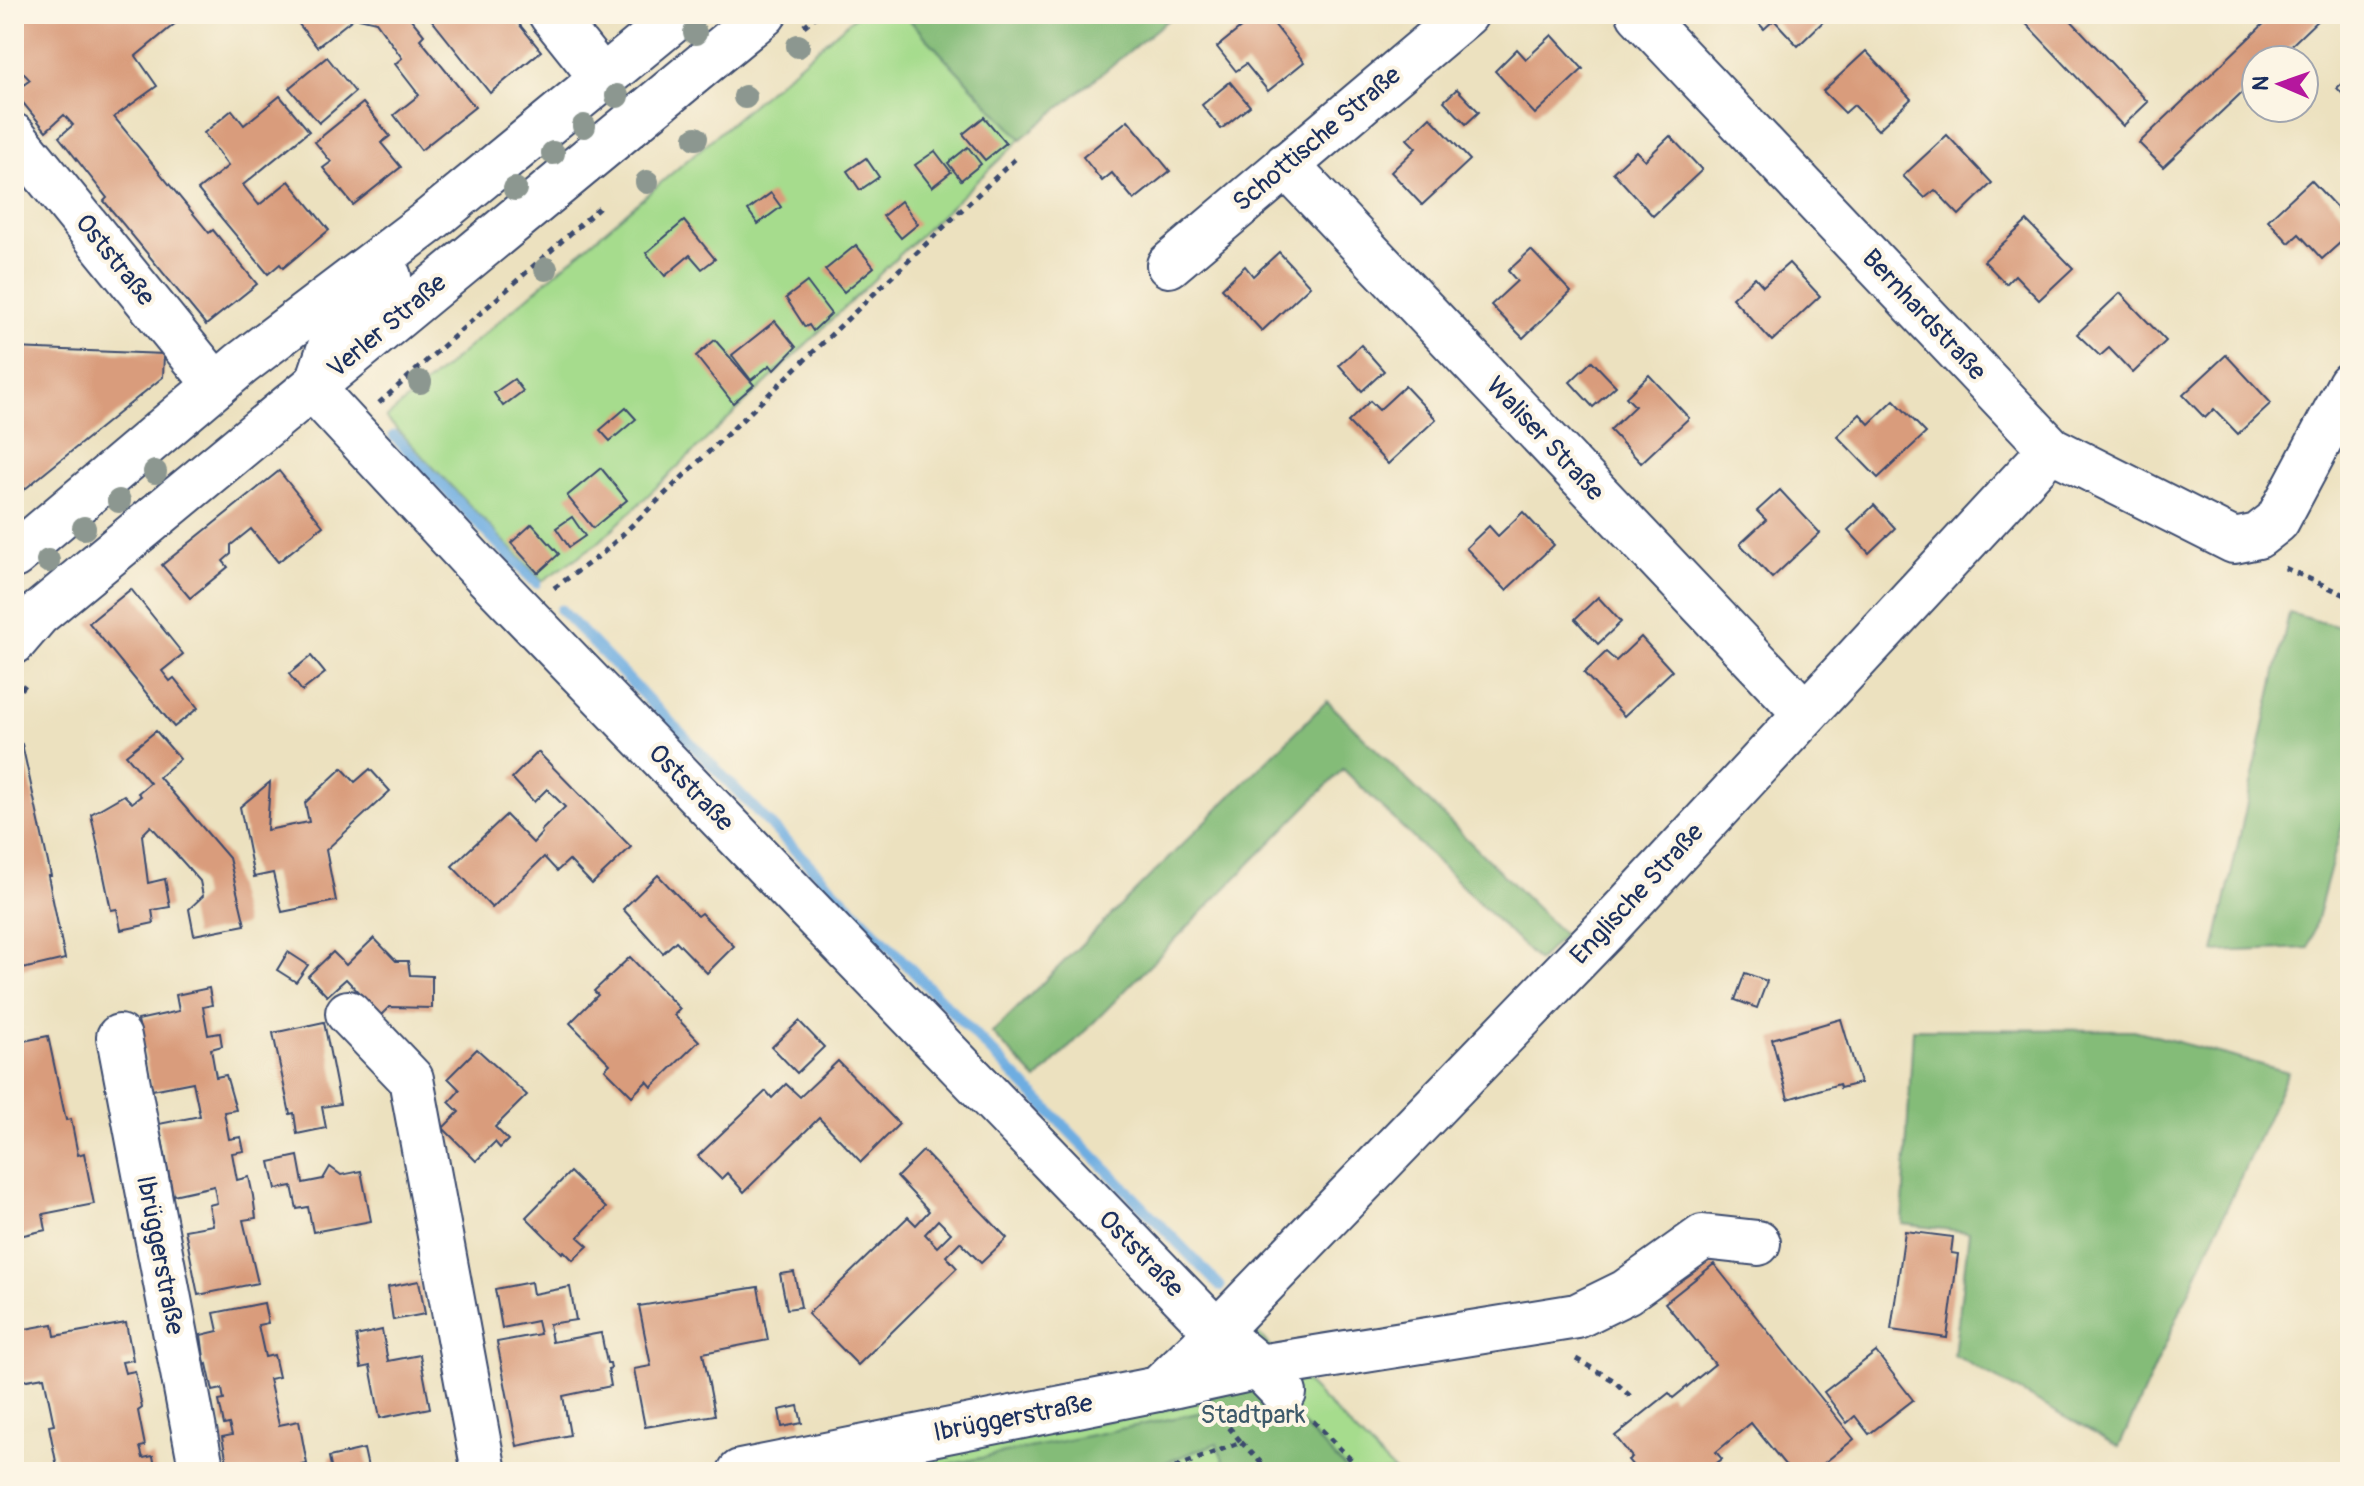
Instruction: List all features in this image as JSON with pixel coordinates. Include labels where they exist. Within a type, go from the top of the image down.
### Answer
[{"type":"street","points":[[551,14],[602,78]]},
{"type":"street","points":[[14,556],[216,385],[428,222],[681,14]]},
{"type":"street","name":"Verler Straße","points":[[14,642],[38,614],[764,14]]},
{"type":"street","name":"Schottische Straße","points":[[1169,265],[1466,14]]},
{"type":"street","name":"Bernhardstraße","points":[[1639,14],[2051,449],[2234,541],[2258,536]]},
{"type":"street","name":"Oststraße","points":[[14,136],[216,385]]},
{"type":"street","name":"Waliser Straße","points":[[1286,165],[1805,713]]},
{"type":"street","points":[[317,385],[340,317],[418,253],[428,222]]},
{"type":"street","points":[[2258,536],[2277,521],[2350,384]]},
{"type":"street","name":"Oststraße","points":[[317,385],[327,404],[341,420],[520,611],[1217,1332],[1271,1380]]},
{"type":"street","name":"Englische Straße","points":[[1217,1332],[1605,930],[2051,449]]},
{"type":"street","points":[[348,1013],[411,1079],[484,1472]]},
{"type":"street","name":"Ibrüggerstraße","points":[[119,1037],[202,1472]]},
{"type":"street","name":"Ibrüggerstraße","points":[[740,1472],[1158,1389],[1271,1380],[1577,1316],[1626,1292],[1703,1237],[1758,1243]]},
{"type":"street","points":[[1158,1389],[1217,1332]]},
{"type":"path","points":[[520,611],[602,554],[1018,156]]},
{"type":"path","points":[[2258,536],[2275,563],[2350,597]]},
{"type":"path","points":[[1271,1380],[1363,1472]]},
{"type":"path","points":[[1211,1405],[1270,1472]]},
{"type":"path","points":[[1164,1472],[1241,1442]]},
{"type":"green space","points":[[858,14],[904,14],[1021,139],[598,543],[542,581],[386,418]]},
{"type":"green space","points":[[904,14],[1175,14],[1021,139]]},
{"type":"green space","points":[[2289,613],[2350,630],[2350,796],[2309,948],[2214,952]]},
{"type":"green space","points":[[1327,701],[1564,935],[1538,961],[1343,769],[1037,1080],[992,1033]]},
{"type":"green space","points":[[1913,1029],[2134,1030],[2288,1072],[2119,1447],[1954,1355],[1969,1232],[1902,1224]]},
{"type":"green space","name":"Stadtpark","points":[[1253,1329],[1395,1472],[841,1472],[1183,1406]]},
{"type":"green space","points":[[1237,1357],[1349,1472],[1227,1472],[1217,1443],[1141,1472],[913,1472],[1203,1412]]},
{"type":"building","points":[[14,14],[181,14],[183,17],[136,56],[157,86],[114,117],[209,233],[213,230],[257,284],[206,325],[104,201],[107,198],[59,137],[73,125],[64,115],[46,131],[14,92],[30,80],[14,63]]},
{"type":"building","points":[[291,14],[407,14],[424,35],[420,39],[475,107],[421,150],[394,115],[419,95],[395,64],[402,58],[376,22],[355,17],[317,47]]},
{"type":"building","points":[[427,14],[511,14],[541,51],[490,93]]},
{"type":"building","points":[[1258,14],[1266,14],[1304,62],[1268,91],[1246,64],[1236,71],[1217,47]]},
{"type":"building","points":[[1750,14],[1831,14],[1798,46],[1774,20],[1764,29]]},
{"type":"building","points":[[2017,14],[2065,14],[2148,102],[2123,126]]},
{"type":"building","points":[[2274,14],[2324,14],[2293,44],[2243,44]]},
{"type":"building","points":[[1552,35],[1583,69],[1535,114],[1495,71],[1517,49],[1526,59]]},
{"type":"building","points":[[2240,46],[2240,94],[2163,167],[2139,143]]},
{"type":"building","points":[[1866,51],[1911,99],[1878,130],[1854,105],[1845,113],[1823,91]]},
{"type":"building","points":[[327,57],[355,92],[319,123],[289,88]]},
{"type":"building","points":[[2350,75],[2350,102],[2337,88]]},
{"type":"building","points":[[1230,82],[1250,106],[1221,129],[1202,105]]},
{"type":"building","points":[[1457,89],[1479,112],[1466,124],[1444,101]]},
{"type":"building","points":[[280,96],[309,131],[243,185],[259,205],[289,181],[329,230],[283,268],[280,264],[268,274],[198,190],[228,166],[204,133],[232,110],[244,125]]},
{"type":"building","points":[[363,103],[390,136],[381,143],[401,167],[353,205],[323,168],[331,162],[315,142]]},
{"type":"building","points":[[984,117],[1006,143],[985,160],[963,134]]},
{"type":"building","points":[[1430,117],[1470,160],[1422,205],[1391,172],[1416,148],[1407,139]]},
{"type":"building","points":[[1128,120],[1170,171],[1134,200],[1112,173],[1102,181],[1083,157]]},
{"type":"building","points":[[1947,135],[1992,183],[1959,215],[1935,190],[1925,198],[1903,176]]},
{"type":"building","points":[[1670,136],[1702,170],[1653,216],[1613,172],[1636,151],[1645,160]]},
{"type":"building","points":[[968,147],[981,164],[961,180],[948,163]]},
{"type":"building","points":[[935,151],[951,172],[932,187],[915,165]]},
{"type":"building","points":[[866,158],[879,177],[860,190],[847,171]]},
{"type":"building","points":[[2311,180],[2350,222],[2350,234],[2322,259],[2299,234],[2289,243],[2268,220]]},
{"type":"building","points":[[771,193],[781,207],[758,224],[748,210]]},
{"type":"building","points":[[901,201],[918,224],[901,238],[883,216]]},
{"type":"building","points":[[684,221],[715,259],[702,269],[690,255],[665,276],[646,253]]},
{"type":"building","points":[[2027,221],[2073,268],[2039,300],[2015,275],[2006,284],[1984,261]]},
{"type":"building","points":[[856,245],[874,267],[844,292],[825,270]]},
{"type":"building","points":[[1531,250],[1571,292],[1523,338],[1491,305],[1517,281],[1508,271]]},
{"type":"building","points":[[1279,252],[1310,286],[1262,331],[1222,288],[1245,266],[1253,276]]},
{"type":"building","points":[[1789,263],[1820,296],[1772,341],[1732,298],[1755,277],[1763,286]]},
{"type":"building","points":[[807,282],[831,314],[813,331],[809,325],[805,327],[786,298]]},
{"type":"building","points":[[2120,293],[2166,341],[2133,373],[2109,348],[2100,356],[2077,334]]},
{"type":"building","points":[[775,321],[796,347],[774,370],[770,365],[751,380],[732,355]]},
{"type":"building","points":[[715,340],[754,385],[733,403],[696,356]]},
{"type":"building","points":[[1361,345],[1384,371],[1362,391],[1339,365]]},
{"type":"building","points":[[14,348],[164,354],[163,377],[14,498]]},
{"type":"building","points":[[2226,355],[2271,403],[2238,434],[2214,409],[2205,418],[2183,395]]},
{"type":"building","points":[[1592,361],[1616,386],[1593,407],[1570,382]]},
{"type":"building","points":[[1649,375],[1689,418],[1641,463],[1610,430],[1635,406],[1626,397]]},
{"type":"building","points":[[514,379],[523,391],[503,406],[494,393]]},
{"type":"building","points":[[1405,386],[1436,419],[1388,464],[1348,422],[1370,401],[1379,410]]},
{"type":"building","points":[[1894,400],[1926,433],[1878,478],[1837,436],[1860,414],[1869,424]]},
{"type":"building","points":[[626,408],[636,419],[610,441],[600,430]]},
{"type":"building","points":[[601,468],[627,500],[593,528],[567,496]]},
{"type":"building","points":[[279,471],[323,526],[278,562],[251,529],[231,545],[231,554],[223,561],[228,567],[190,598],[162,565]]},
{"type":"building","points":[[1780,490],[1820,533],[1772,578],[1740,544],[1766,520],[1757,511]]},
{"type":"building","points":[[1874,505],[1895,528],[1869,553],[1848,530]]},
{"type":"building","points":[[1523,512],[1554,545],[1506,590],[1466,548],[1489,526],[1498,536]]},
{"type":"building","points":[[572,517],[585,536],[569,547],[556,528]]},
{"type":"building","points":[[532,524],[559,554],[538,573],[511,543]]},
{"type":"building","points":[[131,589],[183,654],[162,671],[170,681],[174,678],[198,708],[174,727],[89,623]]},
{"type":"building","points":[[1598,597],[1621,622],[1598,644],[1575,619]]},
{"type":"building","points":[[1641,637],[1672,671],[1624,716],[1584,673],[1606,652],[1616,661]]},
{"type":"building","points":[[311,656],[325,673],[302,691],[289,674]]},
{"type":"building","points":[[156,731],[180,759],[159,777],[229,858],[245,925],[194,935],[189,909],[203,896],[200,881],[151,826],[142,835],[148,883],[165,879],[170,907],[152,910],[154,923],[121,930],[117,909],[111,910],[91,814],[124,795],[132,803],[141,796],[138,793],[150,783],[126,755]]},
{"type":"building","points":[[14,738],[22,744],[51,876],[48,876],[65,959],[14,971]]},
{"type":"building","points":[[538,752],[631,847],[592,884],[569,860],[557,871],[544,857],[492,908],[452,866],[506,815],[533,843],[565,807],[547,789],[534,802],[512,778]]},
{"type":"building","points":[[342,768],[355,782],[370,769],[390,791],[326,850],[336,901],[282,912],[273,873],[254,877],[240,807],[270,782],[267,830],[309,822],[305,803]]},
{"type":"building","points":[[658,875],[697,916],[701,913],[734,946],[707,973],[676,941],[663,953],[623,909]]},
{"type":"building","points":[[374,938],[396,961],[408,961],[410,975],[432,976],[432,1008],[389,1007],[381,1015],[373,1007],[361,1007],[361,995],[346,979],[327,996],[308,976],[333,952],[346,965]]},
{"type":"building","points":[[288,952],[308,965],[296,982],[277,970]]},
{"type":"building","points":[[630,957],[680,1009],[674,1015],[699,1041],[652,1087],[647,1081],[632,1096],[605,1069],[610,1064],[570,1023],[598,995],[594,991]]},
{"type":"building","points":[[1745,973],[1767,981],[1757,1008],[1735,1000]]},
{"type":"building","points":[[209,988],[212,1005],[203,1007],[208,1035],[220,1033],[222,1046],[211,1049],[216,1077],[226,1075],[236,1110],[224,1112],[229,1139],[241,1137],[244,1151],[232,1153],[237,1180],[249,1177],[253,1196],[256,1218],[243,1220],[258,1283],[198,1295],[185,1230],[213,1225],[209,1205],[217,1203],[214,1186],[173,1195],[159,1124],[200,1116],[193,1082],[152,1090],[138,1020],[179,1011],[176,995]]},
{"type":"building","points":[[1841,1019],[1860,1083],[1840,1088],[1839,1084],[1788,1099],[1772,1039]]},
{"type":"building","points":[[799,1021],[824,1047],[797,1073],[772,1047]]},
{"type":"building","points":[[324,1022],[340,1104],[322,1107],[326,1128],[297,1134],[273,1033]]},
{"type":"building","points":[[48,1036],[66,1120],[71,1119],[78,1155],[84,1153],[94,1204],[43,1214],[46,1230],[19,1236],[14,1220],[14,1043]]},
{"type":"building","points":[[477,1049],[527,1095],[495,1127],[508,1140],[500,1148],[495,1142],[476,1161],[443,1128],[459,1112],[449,1102],[460,1090],[448,1078]]},
{"type":"building","points":[[838,1061],[899,1124],[861,1162],[819,1118],[744,1192],[727,1173],[721,1179],[698,1156],[766,1091],[772,1098],[786,1084],[800,1097]]},
{"type":"building","points":[[923,1151],[1007,1238],[981,1263],[960,1242],[946,1256],[957,1268],[858,1365],[808,1314],[908,1217],[916,1225],[929,1211],[897,1177]],"holes":[[[938,1220],[951,1233],[937,1247],[925,1234]]]},
{"type":"building","points":[[298,1156],[303,1183],[323,1179],[330,1167],[341,1175],[361,1171],[371,1221],[313,1232],[308,1207],[297,1209],[292,1186],[276,1189],[270,1162]]},
{"type":"building","points":[[570,1172],[606,1208],[578,1237],[588,1246],[573,1260],[526,1217]]},
{"type":"building","points":[[1905,1231],[1953,1237],[1951,1253],[1958,1254],[1947,1338],[1891,1330]]},
{"type":"building","points":[[1714,1264],[1854,1439],[1813,1472],[1791,1472],[1751,1423],[1716,1452],[1722,1459],[1705,1472],[1638,1472],[1628,1460],[1632,1457],[1615,1436],[1669,1393],[1673,1398],[1715,1364],[1665,1303]]},
{"type":"building","points":[[794,1272],[801,1307],[787,1309],[780,1274]]},
{"type":"building","points":[[419,1281],[425,1314],[393,1320],[388,1287]]},
{"type":"building","points":[[531,1282],[533,1294],[570,1287],[576,1320],[549,1324],[552,1342],[601,1333],[607,1363],[611,1368],[608,1369],[611,1386],[563,1396],[570,1435],[517,1446],[497,1342],[540,1334],[537,1321],[502,1328],[495,1289]]},
{"type":"building","points":[[758,1287],[768,1340],[703,1353],[715,1415],[645,1427],[634,1369],[651,1366],[639,1306]]},
{"type":"building","points":[[264,1303],[268,1323],[258,1325],[265,1357],[274,1355],[279,1377],[269,1379],[279,1425],[299,1421],[307,1464],[296,1466],[297,1472],[229,1472],[222,1437],[232,1435],[229,1424],[224,1425],[219,1401],[224,1400],[222,1389],[213,1391],[201,1335],[218,1331],[214,1313]]},
{"type":"building","points":[[126,1323],[133,1360],[122,1362],[125,1373],[135,1371],[145,1446],[140,1447],[143,1458],[153,1456],[156,1472],[58,1472],[49,1426],[54,1425],[44,1377],[21,1381],[14,1331],[53,1324],[55,1336]]},
{"type":"building","points":[[382,1330],[388,1361],[420,1355],[430,1408],[380,1418],[370,1366],[361,1368],[356,1336]]},
{"type":"building","points":[[1876,1352],[1913,1400],[1869,1434],[1855,1416],[1847,1423],[1824,1392]]},
{"type":"building","points":[[798,1406],[802,1423],[782,1427],[779,1410]]},
{"type":"building","points":[[364,1449],[369,1472],[332,1472],[329,1457]]},
{"type":"waterway","points":[[394,436],[536,583]]},
{"type":"waterway","points":[[561,610],[1220,1286]]}]
